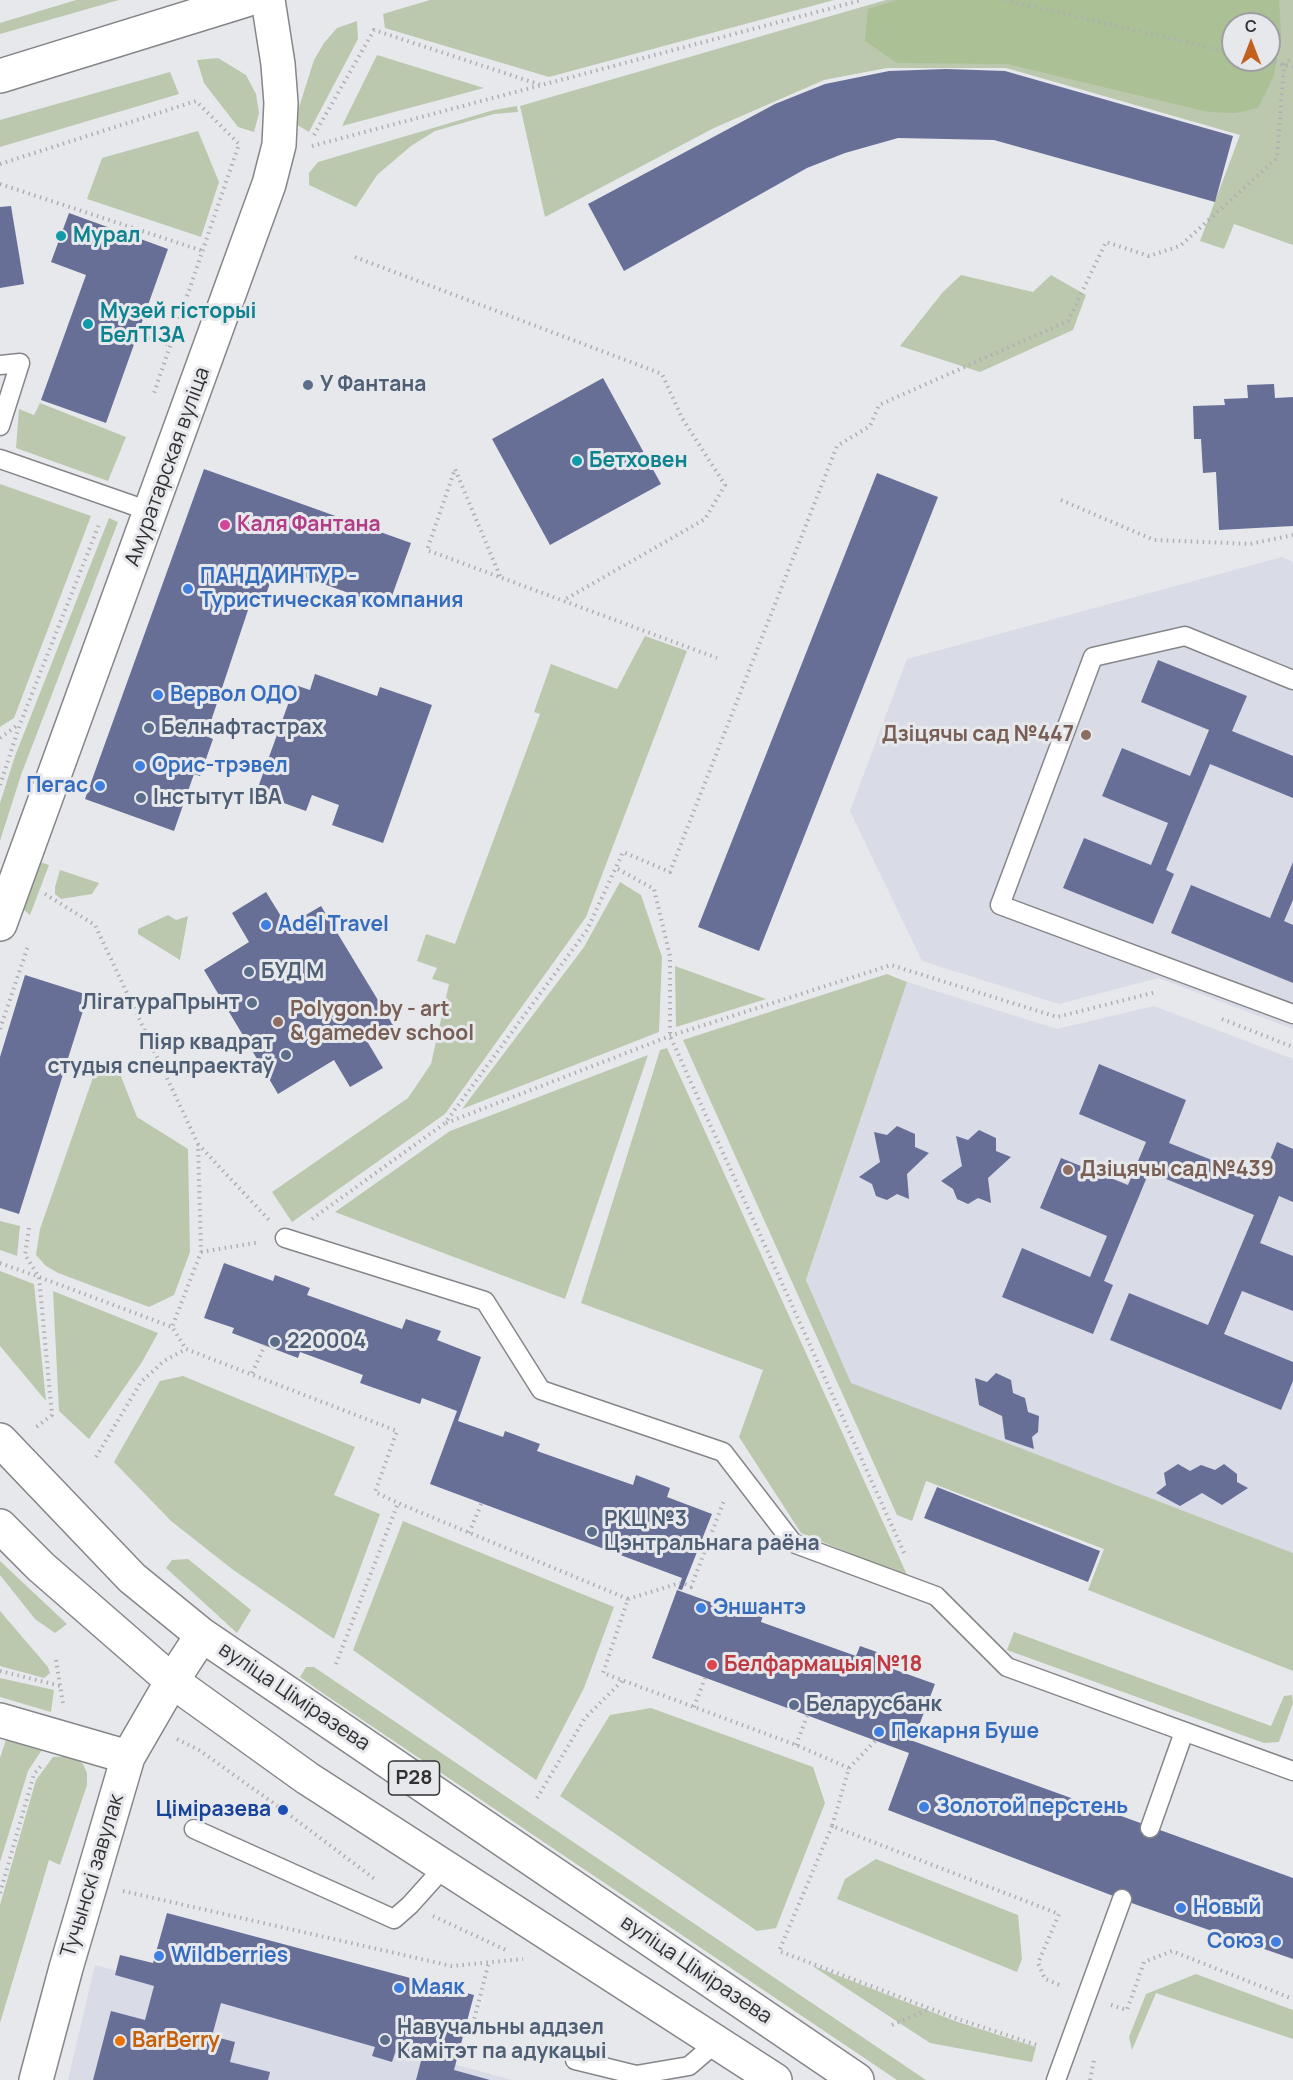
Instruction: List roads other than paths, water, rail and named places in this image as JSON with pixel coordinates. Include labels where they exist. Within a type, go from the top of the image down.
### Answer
[{"type":"main road","points":[[0,76],[246,0]]},
{"type":"main road","name":"Амуратарская вуліца","points":[[1,921],[152,512],[269,184],[279,145],[281,103],[278,64],[268,0]]},
{"type":"main road","name":"вуліца Ціміразева","points":[[0,1440],[132,1578],[202,1635],[857,2080]]},
{"type":"main road","name":"Р28","points":[[0,1526],[41,1567],[172,1681],[307,1778],[776,2080]]},
{"type":"main road","name":"Тучынскі завулак","points":[[36,2080],[128,1757],[202,1635]]},
{"type":"main road","points":[[0,1720],[128,1757]]},
{"type":"lane","points":[[0,365],[20,363],[0,426]]},
{"type":"lane","points":[[0,459],[152,512]]},
{"type":"lane","points":[[1293,680],[1185,636],[1094,657],[1000,905],[1293,1014]]},
{"type":"lane","points":[[285,1238],[485,1301],[541,1390],[723,1452],[793,1543],[936,1596],[1007,1667],[1293,1771]]},
{"type":"lane","points":[[1150,1828],[1184,1732]]},
{"type":"lane","points":[[194,1829],[394,1919],[410,1905],[445,1866]]},
{"type":"lane","points":[[1056,2080],[1122,1899]]},
{"type":"lane","points":[[575,2060],[636,2075],[689,2066],[717,2042]]},
{"type":"place","name":"Мурал","points":[[61,236]]},
{"type":"place","name":"Музей гісторыі БелТІЗА","points":[[88,324]]},
{"type":"place","name":"У Фантана","points":[[308,385]]},
{"type":"place","name":"Бетховен","points":[[577,461]]},
{"type":"place","name":"Каля Фантана","points":[[225,525]]},
{"type":"place","name":"ПАНДАИНТУР - Туристическая компания","points":[[188,589]]},
{"type":"place","name":"Вервол ОДО","points":[[158,695]]},
{"type":"place","name":"Белнафтастрах","points":[[149,728]]},
{"type":"place","name":"Дзіцячы сад №447","points":[[1086,735]]},
{"type":"place","name":"Орис-трэвел","points":[[140,766]]},
{"type":"place","name":"Пегас","points":[[100,786]]},
{"type":"place","name":"Інстытут IBA","points":[[141,798]]},
{"type":"place","name":"Adel Travel","points":[[266,925]]},
{"type":"place","name":"БУД М","points":[[249,972]]},
{"type":"place","name":"ЛігатураПрынт","points":[[252,1003]]},
{"type":"place","name":"Polygon.by - art & gamedev school","points":[[278,1022]]},
{"type":"place","name":"Піяр квадрат студыя спецпраектаў","points":[[286,1055]]},
{"type":"place","name":"Дзіцячы сад №439","points":[[1068,1170]]},
{"type":"place","name":"220004","points":[[275,1342]]},
{"type":"place","name":"РКЦ №3 Цэнтральнага раёна","points":[[592,1532]]},
{"type":"place","name":"Эншантэ","points":[[701,1608]]},
{"type":"place","name":"Белфармацыя №18","points":[[712,1665]]},
{"type":"place","name":"Беларусбанк","points":[[794,1705]]},
{"type":"place","name":"Пекарня Буше","points":[[879,1732]]},
{"type":"place","name":"Золотой перстень","points":[[924,1807]]},
{"type":"place","name":"Ціміразева","points":[[283,1810]]},
{"type":"place","name":"Новый","points":[[1181,1908]]},
{"type":"place","name":"Союз","points":[[1276,1942]]},
{"type":"place","name":"Wildberries","points":[[159,1956]]},
{"type":"place","name":"Маяк","points":[[399,1988]]},
{"type":"place","name":"Навучальны аддзел Камітэт па адукацыі","points":[[385,2040]]},
{"type":"place","name":"BarBerry","points":[[120,2041]]}]
